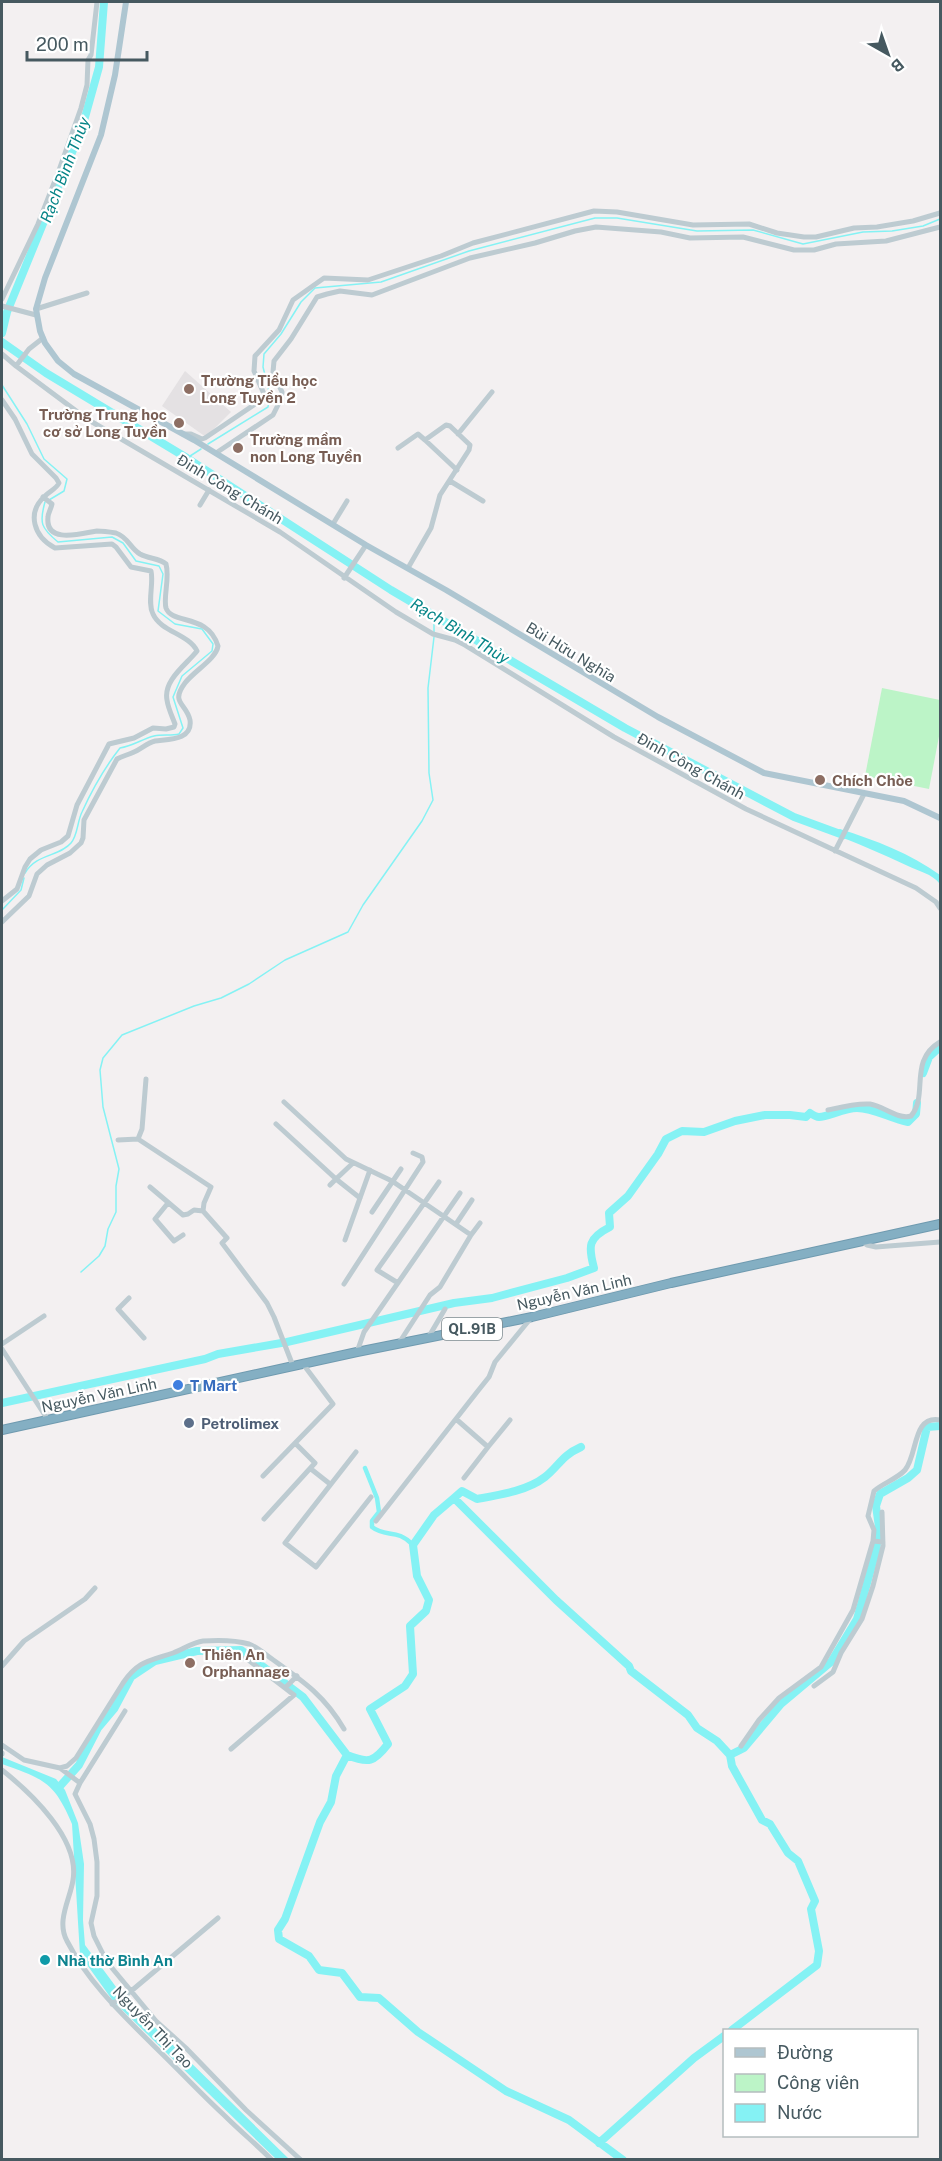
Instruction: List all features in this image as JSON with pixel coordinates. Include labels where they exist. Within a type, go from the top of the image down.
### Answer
[{"type":"highway","name":"Nguyễn Văn Linh","points":[[2,1430],[357,1352],[532,1317],[670,1283],[940,1224]]},
{"type":"main road","points":[[126,2],[115,75],[101,135],[45,278],[36,312],[43,338],[54,356],[74,374],[183,434]]},
{"type":"main road","name":"Bùi Hữu Nghĩa","points":[[183,434],[658,717],[764,773],[904,801],[940,818]]},
{"type":"street","points":[[2,299],[38,224],[78,118],[87,86],[86,71],[91,55],[97,2]]},
{"type":"street","points":[[183,434],[205,438],[264,398],[254,371],[255,356],[279,330],[293,300],[324,278],[368,280],[473,243],[594,211],[617,212],[693,225],[749,224],[777,233],[804,237],[913,221],[940,213]]},
{"type":"street","points":[[214,452],[273,415],[281,399],[278,381],[273,372],[274,361],[291,339],[317,297],[340,291],[372,295],[470,258],[596,227],[661,232],[690,238],[749,238],[781,247],[814,250],[836,244],[886,241],[940,227]]},
{"type":"street","points":[[2,306],[36,312],[87,293]]},
{"type":"street","points":[[17,365],[26,353],[43,338]]},
{"type":"street","name":"Đinh Công Chánh","points":[[2,354],[77,413],[280,532],[396,612],[434,634],[465,645],[614,737],[746,809],[916,888],[931,898],[940,908]]},
{"type":"street","points":[[458,434],[492,392]]},
{"type":"street","points":[[2,400],[15,419],[32,454],[58,482],[58,487],[36,507],[33,515],[40,537],[55,548],[112,544],[131,567],[151,571],[153,615],[172,632],[193,644],[197,651],[174,677],[167,692],[174,727],[153,728],[134,738],[109,744],[77,805],[68,836],[61,842],[41,850],[30,860],[17,889],[2,901]]},
{"type":"street","points":[[408,568],[431,528],[440,495],[470,447],[450,426],[446,425],[425,440]]},
{"type":"street","points":[[398,448],[418,434],[457,470]]},
{"type":"street","points":[[450,481],[483,501]]},
{"type":"street","points":[[200,505],[209,490]]},
{"type":"street","points":[[2,922],[29,896],[37,874],[47,865],[70,853],[81,843],[84,820],[117,759],[149,743],[176,740],[184,734],[189,727],[189,719],[178,699],[178,694],[196,670],[214,655],[218,646],[214,636],[202,624],[180,617],[168,610],[166,564],[138,553],[128,540],[117,534],[98,531],[74,536],[58,534],[48,523],[48,515],[52,507],[46,499]]},
{"type":"street","points":[[333,524],[347,501]]},
{"type":"street","points":[[344,578],[366,545]]},
{"type":"street","points":[[835,851],[864,794]]},
{"type":"street","points":[[828,1110],[868,1104],[905,1117],[912,1115],[916,1107],[925,1058],[930,1050],[940,1042]]},
{"type":"street","points":[[138,1139],[142,1129],[146,1079]]},
{"type":"street","points":[[284,1102],[342,1157],[393,1181],[471,1235]]},
{"type":"street","points":[[276,1124],[360,1198]]},
{"type":"street","points":[[118,1140],[138,1139],[209,1185],[211,1187],[202,1211]]},
{"type":"street","points":[[344,1284],[423,1160],[412,1153]]},
{"type":"street","points":[[330,1185],[353,1163]]},
{"type":"street","points":[[372,1212],[401,1169]]},
{"type":"street","points":[[345,1240],[370,1170]]},
{"type":"street","points":[[398,1283],[377,1270],[439,1182]]},
{"type":"street","points":[[150,1187],[183,1215],[194,1210],[202,1211],[227,1238],[222,1243],[267,1303],[293,1366]]},
{"type":"street","points":[[357,1352],[364,1332],[460,1192]]},
{"type":"street","points":[[456,1224],[472,1200]]},
{"type":"street","points":[[168,1203],[155,1219],[174,1241],[183,1235]]},
{"type":"street","points":[[398,1344],[430,1295],[440,1287],[480,1223]]},
{"type":"street","points":[[863,1242],[876,1247],[940,1242]]},
{"type":"street","points":[[129,1298],[118,1309],[144,1338]]},
{"type":"street","points":[[428,1338],[445,1309]]},
{"type":"street","points":[[44,1316],[2,1346],[48,1420]]},
{"type":"street","points":[[376,1521],[489,1377],[495,1362],[532,1317]]},
{"type":"street","points":[[262,1476],[296,1444],[333,1403],[303,1364]]},
{"type":"street","points":[[456,1419],[488,1446]]},
{"type":"street","points":[[741,1746],[759,1720],[779,1698],[821,1667],[853,1610],[874,1541],[874,1530],[868,1515],[874,1491],[906,1470],[918,1433],[923,1426],[935,1419],[940,1420]]},
{"type":"street","points":[[464,1478],[510,1420]]},
{"type":"street","points":[[264,1519],[315,1463],[296,1444]]},
{"type":"street","points":[[356,1452],[285,1543],[316,1567],[371,1497]]},
{"type":"street","points":[[311,1469],[330,1484]]},
{"type":"street","points":[[814,1686],[833,1672],[841,1653],[862,1619],[873,1586],[883,1542],[882,1512]]},
{"type":"street","points":[[874,1541],[883,1542]]},
{"type":"street","points":[[2,1666],[24,1641],[85,1599],[95,1588]]},
{"type":"street","points":[[61,1769],[76,1758],[131,1673],[150,1659],[201,1641],[253,1645],[296,1677],[333,1709],[344,1729]]},
{"type":"street","points":[[219,1655],[247,1659],[296,1697],[231,1749]]},
{"type":"street","points":[[286,1687],[296,1677]]},
{"type":"street","points":[[125,1711],[78,1781],[75,1794],[93,1832],[97,1862],[97,1896],[92,1923],[94,1936],[113,1972],[128,1992],[246,2110],[301,2160]]},
{"type":"street","points":[[2,1745],[24,1760],[61,1769],[78,1781]]},
{"type":"street","name":"Nguyễn Thị Tạo","points":[[2,1770],[28,1792],[68,1845],[72,1858],[73,1879],[62,1925],[64,1934],[77,1958],[113,2003],[272,2160]]},
{"type":"street","points":[[113,2003],[218,1918]]},
{"type":"shaded area","name":"Trường Tiểu học Long Tuyền 2","points":[[185,371],[231,412],[206,437],[162,406]]},
{"type":"green space","points":[[882,688],[940,700],[940,731],[929,789],[865,776]]},
{"type":"water","points":[[840,829],[905,854],[940,875],[940,884],[925,873],[829,833]]},
{"type":"water","points":[[2,1757],[56,1779],[65,1790],[78,1823],[84,1864],[85,1945],[122,1995],[289,2159],[276,2159],[113,2001],[80,1955],[72,1824],[53,1790],[37,1778],[2,1764]]},
{"type":"waterway","name":"Rạch Bình Thủy","points":[[2,333],[7,312],[82,128],[99,67],[104,2]]},
{"type":"waterway","points":[[208,444],[268,407],[270,395],[263,367],[264,354],[281,334],[301,302],[315,288],[381,282],[469,251],[595,218],[617,218],[697,231],[753,230],[803,244],[863,232],[892,231],[923,226],[940,219]]},
{"type":"waterway","name":"Rạch Bình Thủy","points":[[2,342],[46,373],[187,458],[391,590],[625,728],[794,817],[843,835]]},
{"type":"waterway","points":[[2,385],[27,424],[44,459],[67,479],[64,491],[49,500]]},
{"type":"waterway","points":[[187,458],[201,449]]},
{"type":"waterway","points":[[25,873],[42,858],[60,851],[71,843],[90,795],[120,748],[154,736],[179,734],[183,728],[173,697],[182,676],[212,651],[213,644],[202,629],[175,624],[158,611],[163,574],[159,566],[136,561],[123,543],[112,537],[58,542],[43,525],[42,515],[45,502]]},
{"type":"waterway","points":[[434,615],[434,632]]},
{"type":"waterway","points":[[81,1272],[99,1256],[105,1246],[108,1229],[116,1212],[116,1186],[119,1169],[103,1107],[100,1070],[103,1058],[122,1035],[194,1006],[221,998],[249,984],[285,960],[348,932],[363,905],[422,821],[433,800],[429,773],[428,688],[434,637]]},
{"type":"waterway","points":[[2,910],[21,890],[24,878]]},
{"type":"waterway","points":[[923,1073],[929,1057],[940,1047]]},
{"type":"waterway","points":[[2,1403],[205,1359],[218,1354],[287,1342],[454,1303],[492,1298],[567,1278],[594,1268],[591,1254],[594,1239],[610,1227],[609,1213],[628,1196],[666,1139],[682,1131],[704,1132],[735,1121],[765,1115],[806,1117],[810,1113],[819,1117],[857,1108],[908,1122],[916,1114],[917,1103]]},
{"type":"waterway","points":[[733,2029],[817,1965],[819,1951],[811,1909],[815,1901],[798,1861],[788,1853],[770,1824],[762,1820],[732,1766],[730,1755],[744,1748],[781,1704],[831,1662],[857,1619],[876,1551],[879,1527],[876,1506],[880,1494],[908,1478],[917,1470],[927,1427],[940,1426]]},
{"type":"waterway","points":[[454,1498],[462,1491],[477,1499],[530,1486],[545,1477],[565,1457],[581,1447]]},
{"type":"waterway","points":[[365,1468],[377,1498],[379,1512],[372,1521],[372,1527],[402,1537],[413,1545]]},
{"type":"waterway","points":[[347,1755],[361,1760],[371,1760],[379,1755],[388,1744],[370,1709],[405,1686],[413,1674],[410,1626],[426,1611],[429,1600],[417,1576],[413,1545],[434,1515],[454,1498],[556,1600],[629,1666],[631,1671],[688,1715],[697,1728],[717,1741],[730,1755]]},
{"type":"waterway","points":[[61,1785],[79,1765],[98,1728],[114,1709],[131,1677],[155,1661],[197,1651],[241,1650],[303,1697],[347,1755],[336,1776],[331,1802],[320,1822],[285,1919],[278,1930],[279,1939],[309,1956],[319,1970],[342,1973],[360,1997],[379,1998],[418,2032],[506,2091],[569,2120],[623,2160]]},
{"type":"waterway","points":[[599,2143],[694,2058],[723,2037]]},
{"type":"place","name":"Trường Tiểu học Long Tuyền 2","points":[[189,389]]},
{"type":"place","name":"Trường Trung học cơ sở Long Tuyền","points":[[179,423]]},
{"type":"place","name":"Trường mầm non Long Tuyền","points":[[238,448]]},
{"type":"place","name":"Chích Chòe","points":[[820,780]]},
{"type":"place","name":"T Mart","points":[[178,1385]]},
{"type":"place","name":"Petrolimex","points":[[189,1423]]},
{"type":"place","name":"Thiên An Orphannage","points":[[190,1663]]},
{"type":"place","name":"Nhà thờ Bình An","points":[[45,1960]]}]
